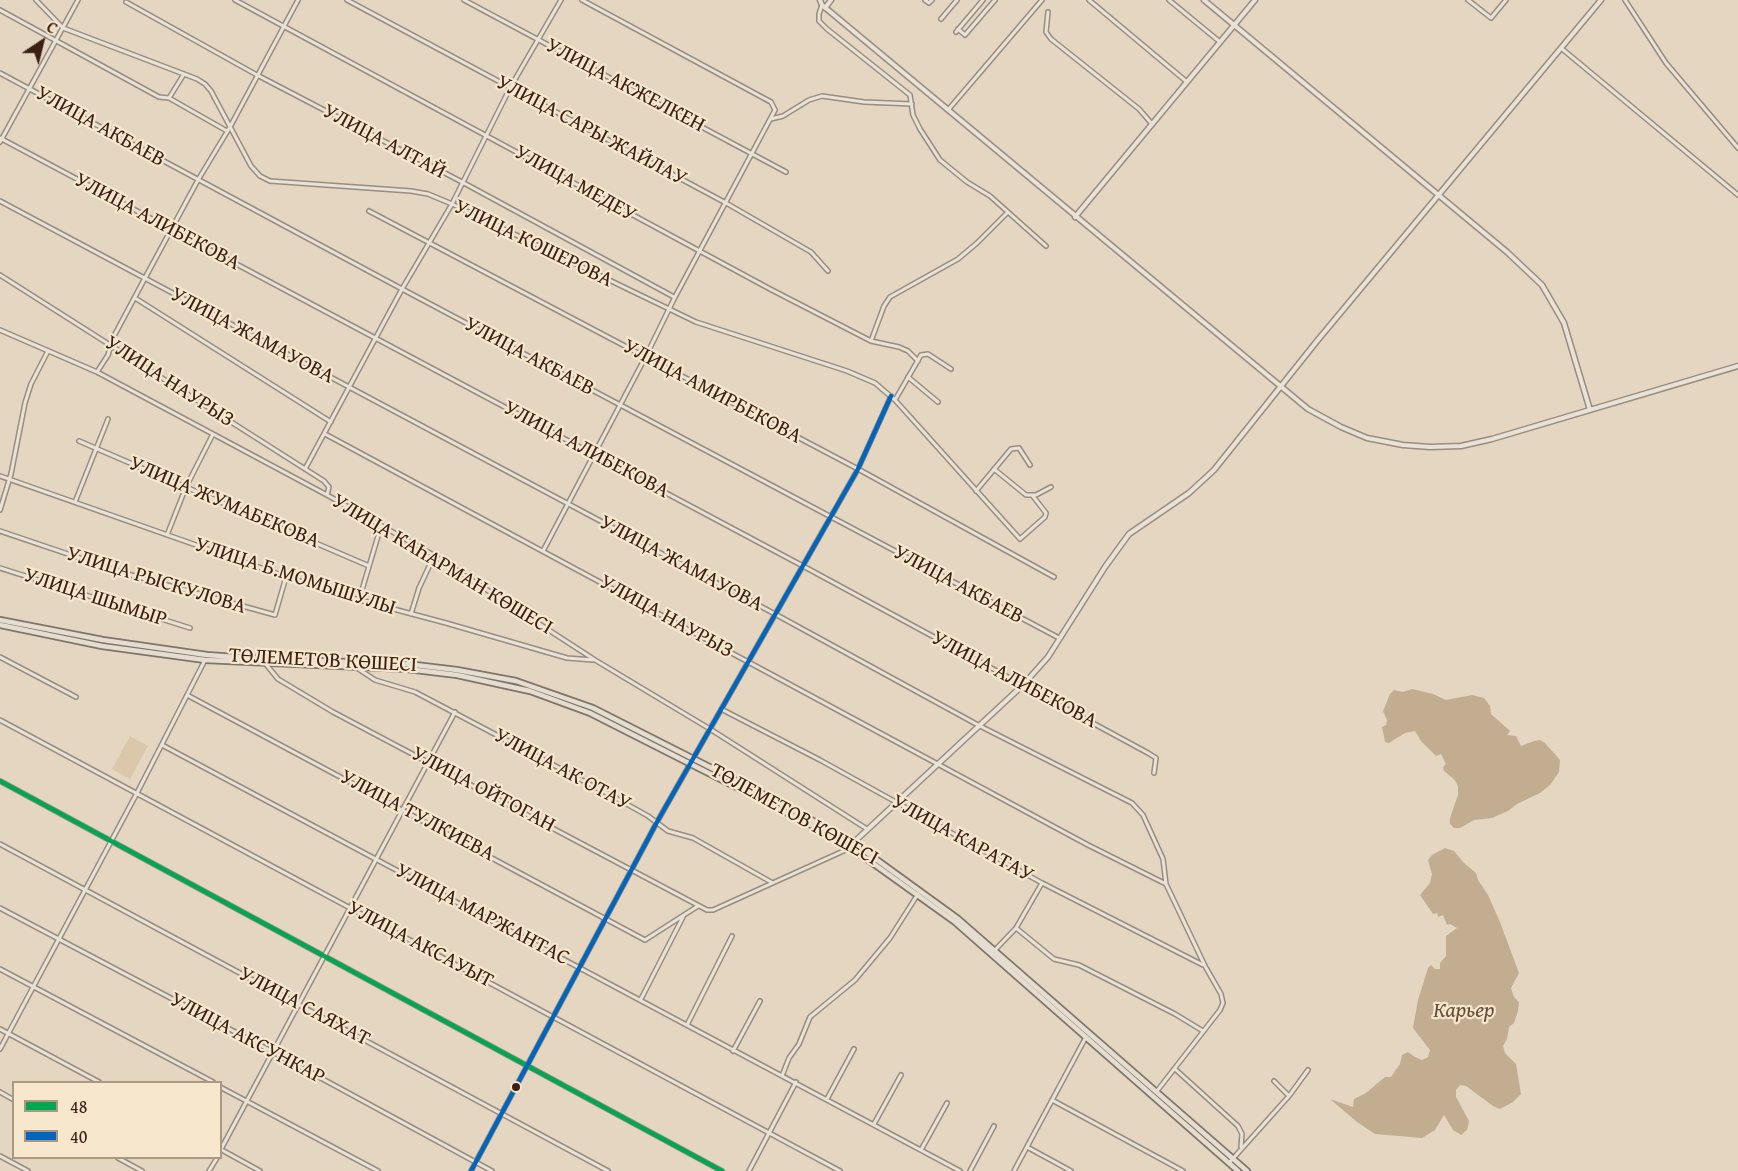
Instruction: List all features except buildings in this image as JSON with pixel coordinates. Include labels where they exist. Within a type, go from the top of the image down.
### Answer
[{"type":"main road","name":"ТӨЛЕМЕТОВ КӨШЕСІ","points":[[0,620],[103,640],[207,655],[354,664]]},
{"type":"main road","name":"ТӨЛЕМЕТОВ КӨШЕСІ","points":[[0,625],[102,646],[205,660],[265,663],[407,664],[457,670],[531,686],[593,708],[852,845],[919,892],[995,950],[1087,1035],[1157,1091],[1231,1161],[1238,1171]]},
{"type":"main road","name":"ТӨЛЕМЕТОВ КӨШЕСІ","points":[[919,892],[1231,1161],[1247,1171]]},
{"type":"street","name":"УЛИЦА КОШЕРОВА","points":[[36,0],[63,28],[198,80],[211,91],[229,129],[251,166],[260,176],[270,181],[428,194],[696,322],[874,382],[895,400],[1018,538],[1022,538],[1046,517],[1046,513],[1032,495]]},
{"type":"street","points":[[1,140],[78,0]]},
{"type":"street","name":"УЛИЦА МЕДЕУ","points":[[235,0],[700,252],[871,341],[899,347],[918,360]]},
{"type":"street","points":[[97,372],[108,355],[135,298],[198,180],[229,129],[298,0]]},
{"type":"street","name":"УЛИЦА САРЫ ЖАЙЛАУ","points":[[347,0],[726,203],[811,252],[828,271]]},
{"type":"street","name":"УЛИЦА АКЖЕЛКЕН","points":[[464,0],[786,172]]},
{"type":"street","points":[[305,469],[402,290],[452,204],[510,88],[561,0]]},
{"type":"street","points":[[543,551],[775,110],[771,102],[582,0]]},
{"type":"street","points":[[831,0],[822,4],[819,21],[909,95],[920,129],[940,160],[967,182],[990,196],[1046,246]]},
{"type":"street","points":[[925,0],[928,3],[932,0]]},
{"type":"street","points":[[940,19],[957,0]]},
{"type":"street","points":[[983,0],[957,30],[965,35],[994,0]]},
{"type":"street","points":[[948,110],[1042,0]]},
{"type":"street","points":[[1089,0],[1187,82]]},
{"type":"street","points":[[1169,0],[1220,42]]},
{"type":"street","points":[[1204,0],[1507,252],[1542,285],[1564,323],[1590,410]]},
{"type":"street","points":[[1075,217],[1255,0]]},
{"type":"street","points":[[1468,0],[1491,18],[1506,0]]},
{"type":"street","points":[[771,882],[852,845],[978,724],[1023,685],[1048,657],[1105,567],[1129,534],[1189,493],[1214,470],[1438,195],[1601,0]]},
{"type":"street","points":[[1625,0],[1666,63],[1738,148]]},
{"type":"street","name":"УЛИЦА АЛТАЙ","points":[[126,2],[257,75],[675,297]]},
{"type":"street","points":[[822,4],[1308,409],[1341,428],[1367,438],[1403,445],[1461,446],[1492,439],[1738,366]]},
{"type":"street","points":[[0,10],[159,97],[169,98],[229,129]]},
{"type":"street","points":[[1048,12],[1047,35],[1138,109],[1152,124]]},
{"type":"street","points":[[1561,48],[1738,195]]},
{"type":"street","name":"УЛИЦА АКБАЕВ","points":[[0,73],[402,290],[1059,638]]},
{"type":"street","points":[[169,98],[184,74]]},
{"type":"street","points":[[771,119],[783,116],[809,100],[822,96],[864,102],[912,104]]},
{"type":"street","name":"УЛИЦА АЛИБЕКОВА","points":[[1,140],[1023,685],[1156,758],[1155,773]]},
{"type":"street","name":"УЛИЦА ЖАМАУОВА","points":[[0,201],[1138,808],[1163,859],[1166,884],[1221,994],[1223,1003],[1157,1091]]},
{"type":"street","name":"УЛИЦА АМИРБЕКОВА","points":[[369,211],[858,469],[1053,577]]},
{"type":"street","points":[[871,341],[884,306],[890,297],[958,259],[1008,212]]},
{"type":"street","name":"УЛИЦА НАУРЫЗ","points":[[0,274],[305,469],[329,487],[327,495]]},
{"type":"street","points":[[135,298],[331,422]]},
{"type":"street","name":"УЛИЦА КАҺАРМАН КӨШЕСІ","points":[[0,330],[97,372],[327,495],[434,556],[595,660],[710,729],[867,829]]},
{"type":"street","points":[[0,510],[25,403],[31,384],[48,351]]},
{"type":"street","points":[[895,400],[921,355],[928,354],[951,369]]},
{"type":"street","points":[[908,377],[938,402]]},
{"type":"street","points":[[471,1171],[657,822],[858,469],[891,396]]},
{"type":"street","points":[[75,502],[108,419]]},
{"type":"street","points":[[167,535],[186,487],[213,434]]},
{"type":"street","name":"УЛИЦА НАУРЫЗ","points":[[325,434],[1088,845],[1166,884]]},
{"type":"street","name":"УЛИЦА ЖУМАБЕКОВА","points":[[79,441],[369,566]]},
{"type":"street","points":[[976,491],[1015,447],[1019,448],[1030,465]]},
{"type":"street","points":[[994,469],[1026,495],[1032,495],[1051,487]]},
{"type":"street","name":"УЛИЦА Б.МОМЫШУЛЫ","points":[[0,476],[286,577],[359,600],[567,658],[595,660]]},
{"type":"street","points":[[359,600],[381,526]]},
{"type":"street","name":"УЛИЦА РЫСКУЛОВА","points":[[0,531],[124,573],[275,615],[286,577]]},
{"type":"street","points":[[411,614],[419,588],[434,556]]},
{"type":"street","name":"УЛИЦА ШЫМЫР","points":[[0,568],[190,628]]},
{"type":"street","points":[[0,657],[76,697]]},
{"type":"street","points":[[0,1049],[137,793],[205,660]]},
{"type":"street","name":"УЛИЦА ОЙТОГАН","points":[[265,663],[278,679],[290,688],[707,910],[713,910],[771,882]]},
{"type":"street","name":"УЛИЦА АК ОТАУ","points":[[354,664],[375,680],[415,692],[455,712],[657,822],[668,831],[693,838],[771,882]]},
{"type":"street","name":"УЛИЦА ТУЛКИЕВА","points":[[187,695],[645,940],[684,916]]},
{"type":"street","name":"УЛИЦА КАРАТАУ","points":[[722,710],[820,760],[1042,883],[1205,966]]},
{"type":"street","points":[[222,1148],[455,712]]},
{"type":"street","name":"УЛИЦА АКСАУЫТ","points":[[0,720],[840,1171]]},
{"type":"street","name":"УЛИЦА МАРЖАНТАС","points":[[162,744],[960,1171]]},
{"type":"street","points":[[0,781],[722,1171]]},
{"type":"street","name":"УЛИЦА САЯХАТ","points":[[0,844],[608,1171]]},
{"type":"street","points":[[995,950],[1016,928],[1042,883]]},
{"type":"street","points":[[782,1076],[810,1017],[855,980],[890,938],[919,892]]},
{"type":"street","points":[[640,999],[684,916],[698,906]]},
{"type":"street","name":"УЛИЦА АКСУНКАР","points":[[0,908],[492,1171]]},
{"type":"street","points":[[1016,928],[1054,959],[1079,965],[1203,1031]]},
{"type":"street","points":[[687,1025],[732,936]]},
{"type":"street","points":[[0,969],[209,1081]]},
{"type":"street","points":[[733,1051],[760,1001]]},
{"type":"street","points":[[0,1029],[95,1081]]},
{"type":"street","points":[[1014,1171],[1087,1035]]},
{"type":"street","points":[[827,1098],[854,1049]]},
{"type":"street","points":[[1175,1069],[1238,1126],[1242,1134],[1241,1149]]},
{"type":"street","points":[[1231,1161],[1289,1096],[1308,1070]]},
{"type":"street","points":[[874,1124],[901,1075]]},
{"type":"street","points":[[1274,1081],[1289,1096]]},
{"type":"street","points":[[749,1171],[796,1082]]},
{"type":"street","points":[[222,1088],[378,1171]]},
{"type":"street","points":[[1052,1100],[1183,1171]]},
{"type":"street","points":[[921,1150],[947,1103]]},
{"type":"street","points":[[970,1171],[994,1126]]},
{"type":"street","points":[[1027,1147],[1071,1171]]},
{"type":"street","points":[[222,1151],[260,1171]]},
{"type":"street","points":[[0,1156],[28,1171]]},
{"type":"street","points":[[120,1159],[142,1171]]},
{"type":"shaded area","points":[[130,736],[148,746],[130,779],[112,769]]},
{"type":"water","points":[[1412,689],[1446,700],[1472,695],[1484,698],[1490,706],[1491,714],[1510,731],[1507,735],[1516,736],[1521,746],[1540,740],[1545,743],[1560,760],[1559,772],[1550,785],[1540,793],[1508,811],[1492,818],[1474,820],[1460,828],[1454,828],[1450,824],[1450,818],[1458,795],[1458,786],[1454,779],[1444,771],[1443,767],[1446,764],[1441,754],[1436,756],[1421,741],[1415,731],[1405,733],[1389,743],[1385,742],[1382,727],[1386,725],[1387,720],[1383,711],[1390,694],[1394,690],[1403,692]]},
{"type":"water","name":"Карьер","points":[[1445,848],[1454,851],[1476,873],[1500,922],[1519,973],[1511,988],[1514,997],[1519,1002],[1518,1011],[1514,1023],[1509,1027],[1503,1046],[1505,1053],[1516,1064],[1521,1094],[1513,1102],[1500,1109],[1466,1086],[1460,1085],[1456,1090],[1456,1097],[1469,1121],[1467,1130],[1461,1135],[1453,1130],[1444,1115],[1435,1130],[1422,1138],[1375,1134],[1330,1099],[1353,1107],[1354,1099],[1366,1093],[1385,1077],[1391,1077],[1400,1064],[1402,1055],[1408,1052],[1422,1060],[1428,1057],[1430,1050],[1413,1028],[1418,1000],[1428,968],[1431,965],[1435,969],[1440,969],[1440,963],[1446,956],[1446,936],[1457,928],[1450,924],[1447,925],[1443,915],[1438,917],[1437,913],[1433,914],[1420,895],[1430,883],[1432,874],[1428,860]]},
{"type":"transit line","name":"40","points":[[471,1171],[657,822],[858,469],[891,396]]},
{"type":"transit line","name":"48","points":[[0,781],[722,1171]]}]
